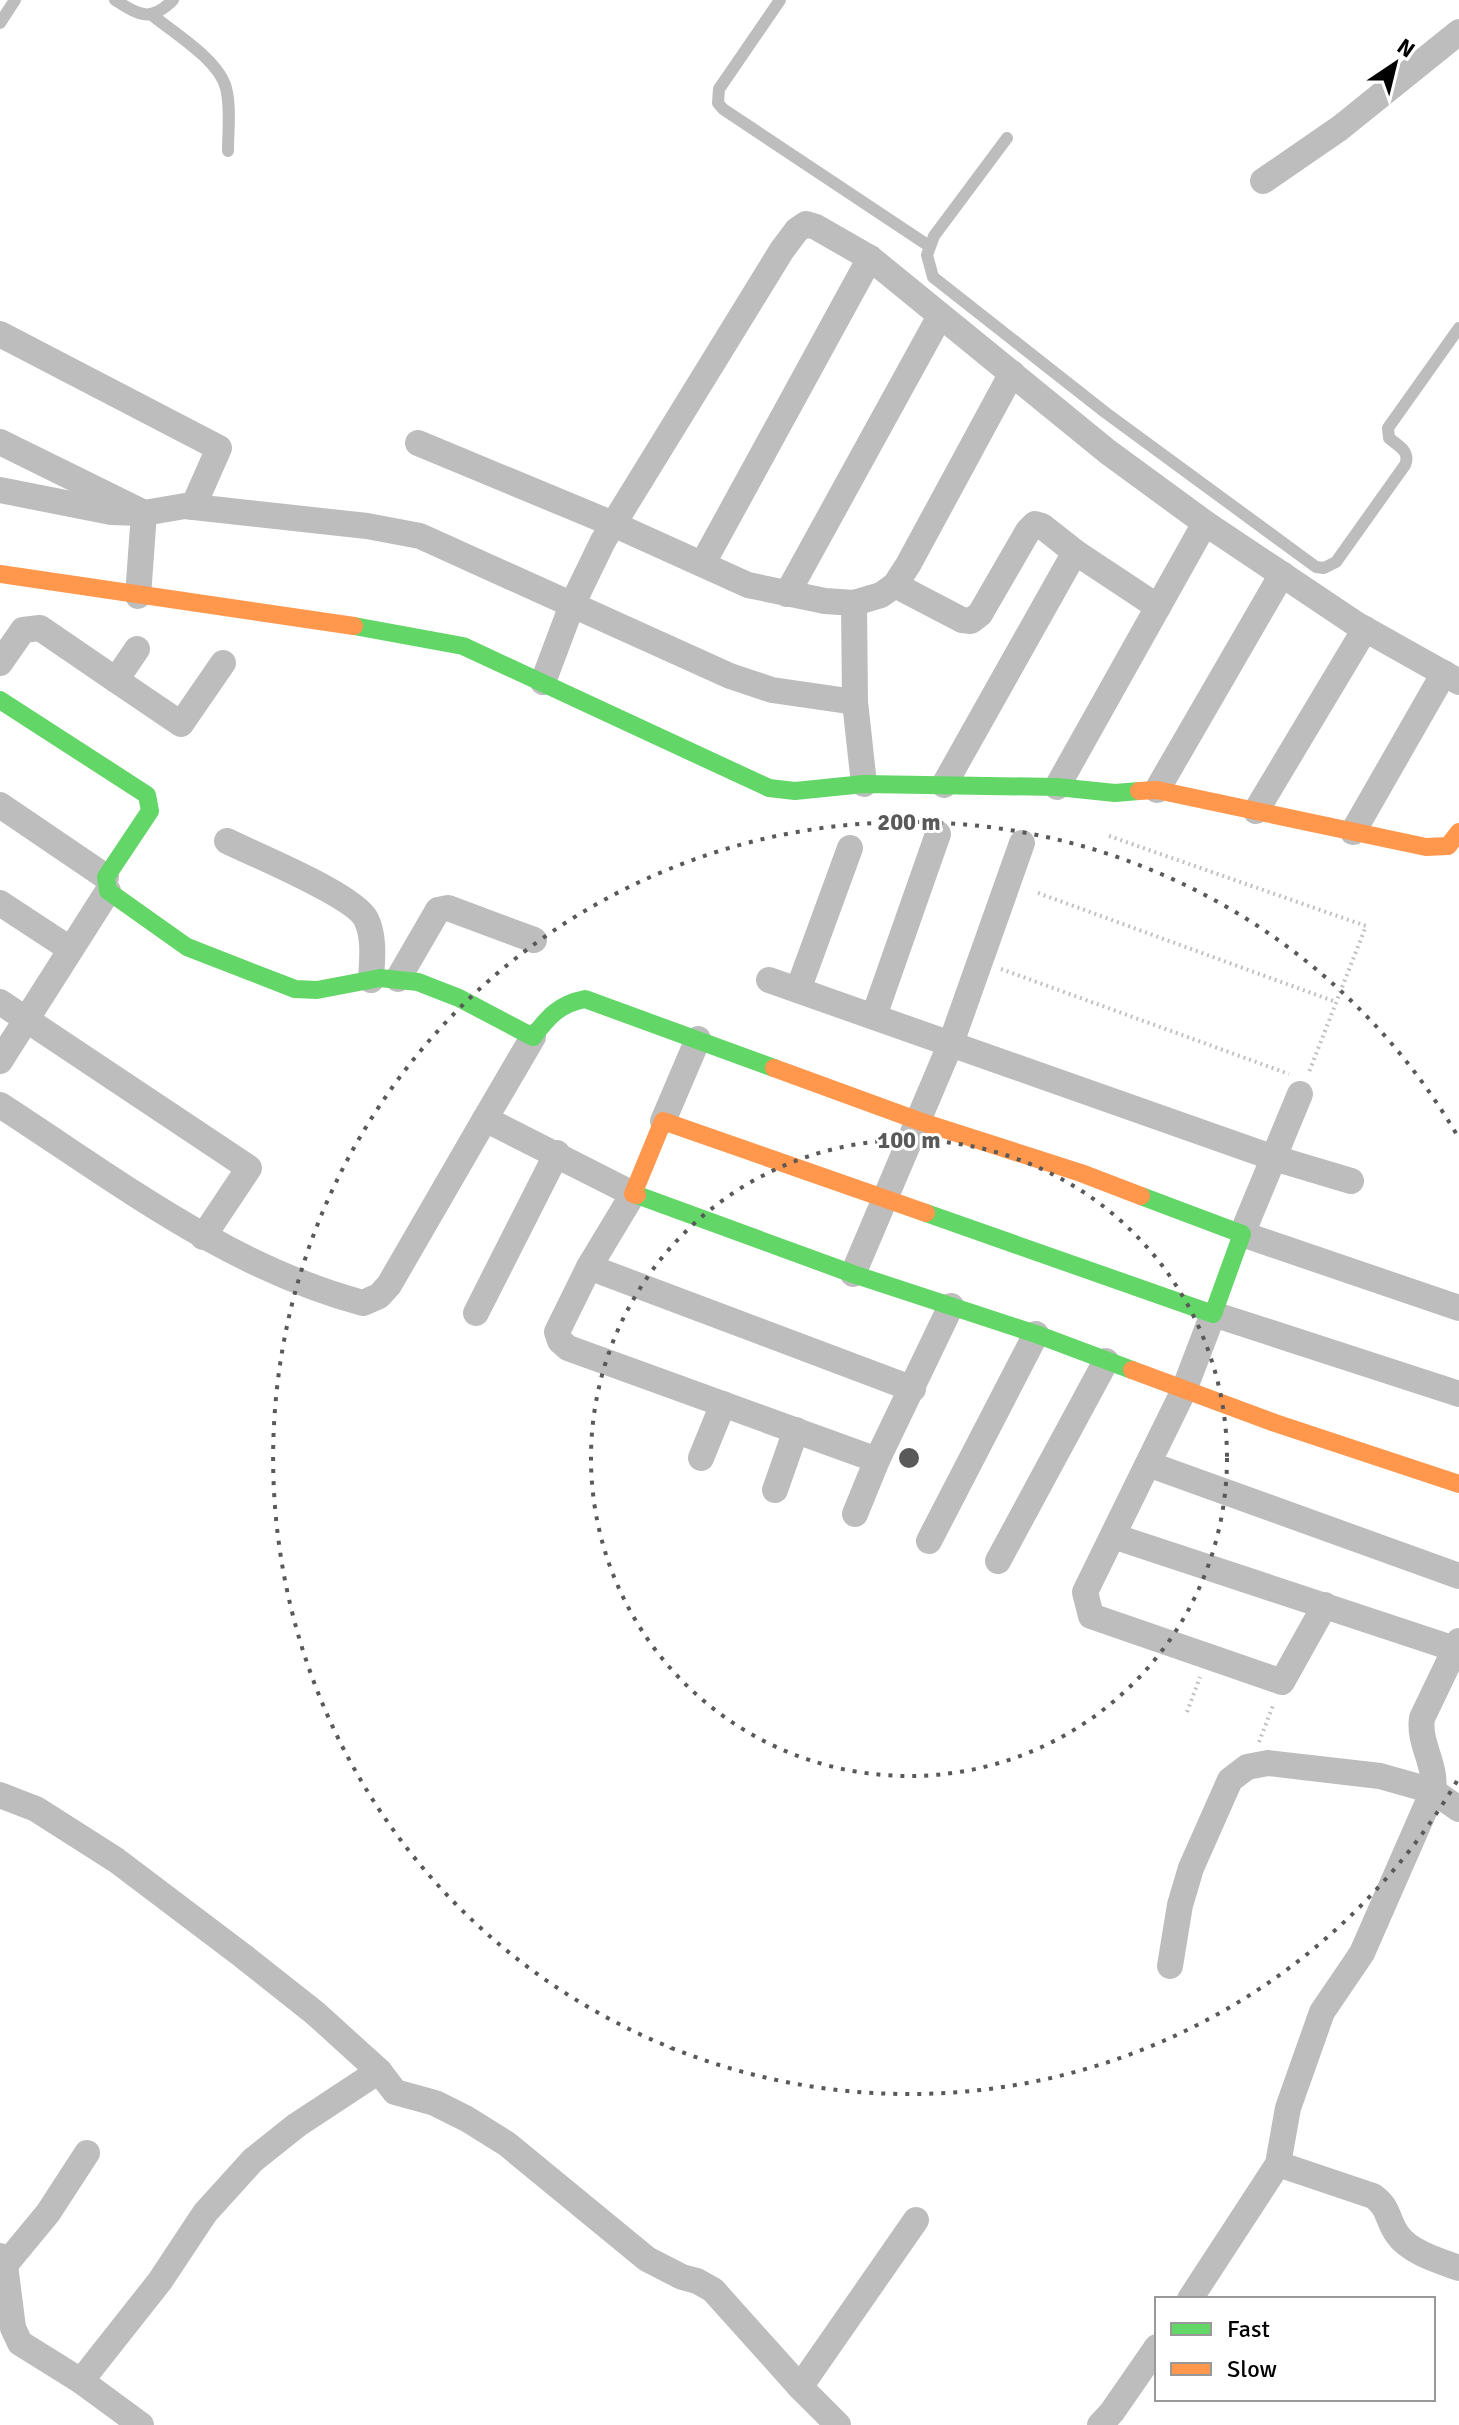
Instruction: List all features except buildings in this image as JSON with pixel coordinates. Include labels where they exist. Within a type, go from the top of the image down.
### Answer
[{"type":"street","points":[[1263,181],[1340,128],[1459,32]]},
{"type":"street","points":[[543,682],[572,605],[613,524],[774,263],[797,230],[806,224],[870,258],[1108,452],[1205,523],[1365,629],[1451,678],[1353,832]]},
{"type":"street","points":[[703,563],[870,258]]},
{"type":"street","points":[[787,594],[940,316]]},
{"type":"street","points":[[0,334],[219,448],[193,507]]},
{"type":"street","points":[[418,443],[613,524],[748,585],[854,603],[874,599],[895,585],[1012,373]]},
{"type":"street","points":[[0,442],[144,513]]},
{"type":"street","points":[[0,490],[111,512],[144,513],[185,506],[367,526],[420,536],[730,676],[772,690],[855,702]]},
{"type":"street","points":[[138,596],[144,513]]},
{"type":"street","points":[[1057,787],[1205,523]]},
{"type":"street","points":[[895,585],[962,620],[971,621],[980,614],[1035,524],[1158,607]]},
{"type":"street","points":[[944,785],[1075,552]]},
{"type":"street","points":[[0,574],[370,628],[463,646],[769,788],[795,791],[864,784],[1057,787],[1115,793],[1157,790],[1426,847],[1448,846],[1459,832]]},
{"type":"street","points":[[1157,790],[1282,574]]},
{"type":"street","points":[[854,603],[855,702],[864,784]]},
{"type":"street","points":[[0,663],[23,630],[40,628],[181,724],[223,663]]},
{"type":"street","points":[[1256,811],[1365,629]]},
{"type":"street","points":[[116,680],[137,649]]},
{"type":"street","points":[[0,700],[147,795],[150,811],[70,949],[0,1061]]},
{"type":"street","points":[[0,805],[187,947],[295,989],[312,992],[371,980],[398,979],[446,991],[533,1037]]},
{"type":"street","points":[[874,1016],[938,834]]},
{"type":"street","points":[[227,841],[323,887],[358,908],[370,930],[371,980]]},
{"type":"street","points":[[853,1274],[951,1043],[1022,843]]},
{"type":"street","points":[[798,990],[850,848]]},
{"type":"street","points":[[0,903],[70,949]]},
{"type":"street","points":[[398,979],[438,910],[448,908],[534,940]]},
{"type":"street","points":[[769,980],[1274,1158],[1351,1181]]},
{"type":"street","points":[[0,1105],[203,1237],[259,1266],[363,1303],[379,1296],[389,1285],[533,1037],[549,1015],[565,1003],[585,999],[919,1121],[1081,1173],[1242,1234],[1459,1308]]},
{"type":"street","points":[[0,1002],[249,1168],[203,1237]]},
{"type":"street","points":[[698,1039],[633,1194],[589,1267],[557,1332],[560,1341],[568,1348],[877,1460]]},
{"type":"street","points":[[1303,1087],[1242,1234],[1184,1390],[1085,1592],[1091,1616],[1282,1682],[1325,1605]]},
{"type":"street","points":[[485,1119],[633,1194],[853,1274],[1036,1334],[1275,1423],[1459,1484]]},
{"type":"street","points":[[663,1121],[1213,1314],[1459,1394]]},
{"type":"street","points":[[476,1313],[557,1153]]},
{"type":"street","points":[[589,1267],[913,1389]]},
{"type":"street","points":[[855,1514],[877,1460],[951,1306]]},
{"type":"street","points":[[929,1541],[1036,1334]]},
{"type":"street","points":[[998,1561],[1106,1361]]},
{"type":"street","points":[[701,1458],[723,1404]]},
{"type":"street","points":[[775,1490],[796,1430]]},
{"type":"street","points":[[1148,1464],[1459,1576]]},
{"type":"street","points":[[1113,1536],[1457,1645],[1422,1718],[1420,1731],[1433,1767],[1433,1791],[1362,1953],[1322,2012],[1288,2108],[1278,2164],[1191,2297]]},
{"type":"street","points":[[1170,1966],[1180,1905],[1191,1868],[1230,1780],[1247,1767],[1268,1763],[1380,1776],[1433,1791],[1459,1809]]},
{"type":"street","points":[[0,1795],[36,1809],[116,1860],[272,1978],[379,2071],[395,2092],[435,2103],[507,2144],[647,2259],[713,2290],[838,2425]]},
{"type":"street","points":[[81,2381],[160,2281],[205,2213],[243,2171],[297,2125],[379,2071]]},
{"type":"street","points":[[87,2153],[48,2213],[2,2265],[15,2336],[32,2351],[81,2381],[141,2425]]},
{"type":"street","points":[[1278,2164],[1373,2196],[1383,2204],[1397,2234],[1409,2245],[1459,2268]]},
{"type":"street","points":[[800,2387],[916,2220]]},
{"type":"street","points":[[1100,2425],[1155,2350]]},
{"type":"lane","points":[[0,23],[15,0]]},
{"type":"lane","points":[[115,0],[138,14],[152,15],[210,62],[219,74],[227,90],[228,151]]},
{"type":"lane","points":[[152,15],[173,0]]},
{"type":"lane","points":[[780,0],[719,89],[718,103],[929,246]]},
{"type":"lane","points":[[1007,138],[929,246],[927,255],[933,277],[1119,422],[1309,562],[1324,568],[1336,562],[1407,462],[1406,451],[1389,438],[1388,428],[1459,328]]},
{"type":"path","points":[[991,966],[1303,1087],[1366,926],[1109,836]]},
{"type":"path","points":[[1038,893],[1337,1002]]},
{"type":"path","points":[[1187,1712],[1208,1656]]},
{"type":"path","points":[[1259,1742],[1282,1682]]},
{"type":"traffic: fast","points":[[354,626],[463,646],[769,788],[795,791],[864,784],[1057,787],[1115,793],[1139,791]]},
{"type":"traffic: fast","points":[[0,700],[147,795],[150,811],[106,877],[108,891],[187,947],[295,989],[317,990],[380,978],[418,982],[459,998],[533,1037],[555,1012],[585,999],[774,1068]]},
{"type":"traffic: fast","points":[[637,1195],[853,1274],[1036,1334],[1132,1370]]},
{"type":"traffic: fast","points":[[926,1213],[1213,1314],[1242,1234],[1141,1196]]},
{"type":"traffic: slow","points":[[0,574],[354,626]]},
{"type":"traffic: slow","points":[[1139,791],[1157,790],[1426,847],[1448,846],[1459,832]]},
{"type":"traffic: slow","points":[[774,1068],[1141,1196]]},
{"type":"traffic: slow","points":[[637,1195],[633,1194],[663,1121],[926,1213]]},
{"type":"traffic: slow","points":[[1132,1370],[1275,1423],[1459,1484]]}]
